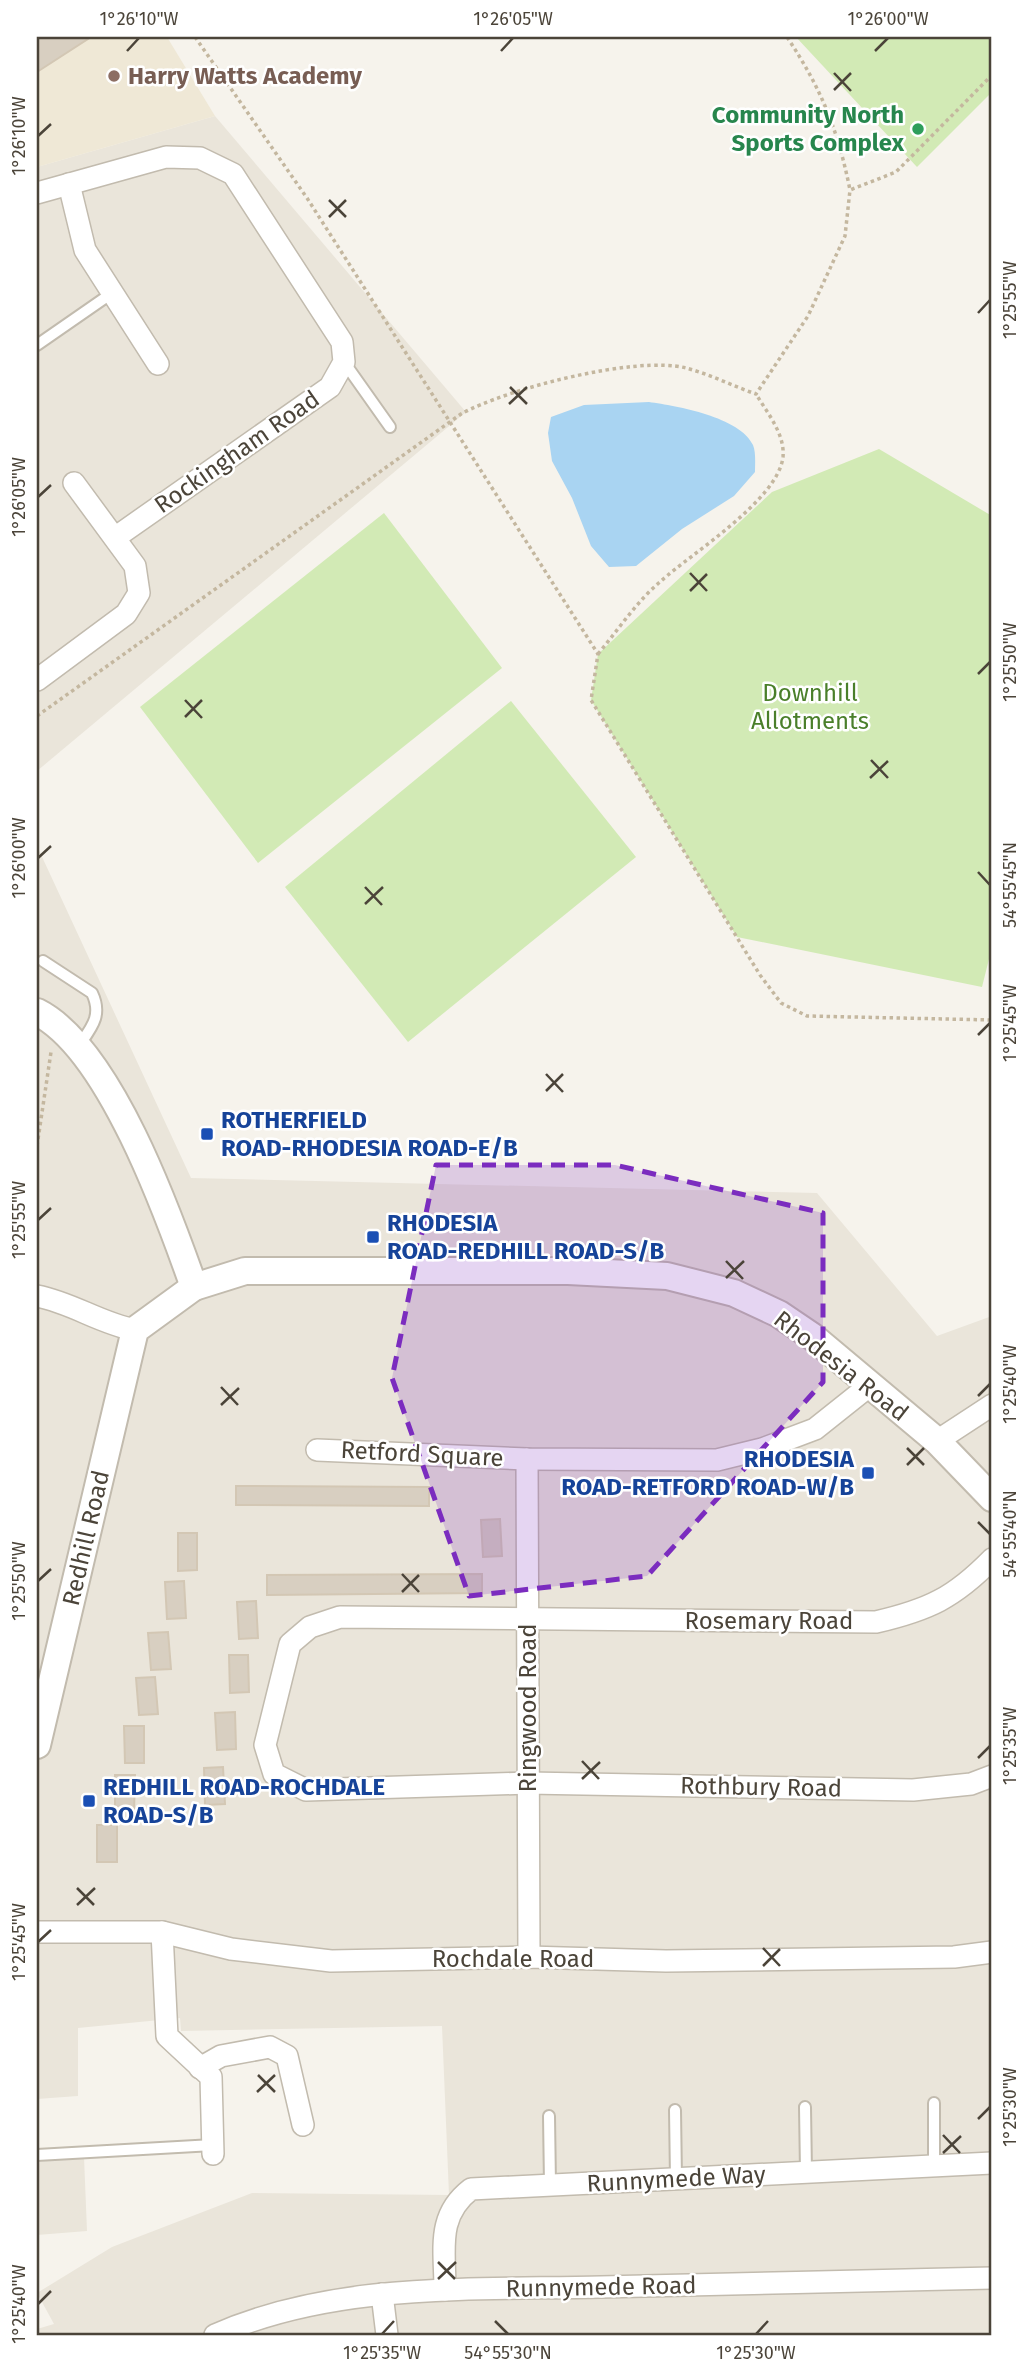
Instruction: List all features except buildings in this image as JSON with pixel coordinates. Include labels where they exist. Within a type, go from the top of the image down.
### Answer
[{"type":"street","points":[[37,193],[166,157],[200,158],[233,174],[342,342],[344,362]]},
{"type":"street","points":[[69,184],[85,250],[158,364]]},
{"type":"street","name":"Rockingham Road","points":[[116,537],[330,387],[344,362]]},
{"type":"street","points":[[37,680],[126,614],[139,593],[135,566],[74,483]]},
{"type":"street","points":[[46,1020],[78,1047],[135,1137],[170,1220],[194,1287]]},
{"type":"street","name":"Rhodesia Road","points":[[135,1330],[194,1287],[245,1271],[568,1271],[667,1276],[734,1293],[779,1314],[813,1337],[937,1441],[992,1498]]},
{"type":"street","points":[[37,1296],[63,1301],[108,1325],[135,1330]]},
{"type":"street","name":"Redhill Road","points":[[37,1745],[135,1330]]},
{"type":"street","name":"Retford Square","points":[[317,1450],[527,1459],[717,1460],[762,1450],[815,1429],[869,1386]]},
{"type":"street","points":[[937,1441],[992,1405]]},
{"type":"street","name":"Ringwood Road","points":[[527,1459],[528,1957]]},
{"type":"street","name":"Rosemary Road","points":[[528,1783],[306,1790],[274,1774],[265,1745],[290,1644],[310,1627],[340,1618],[876,1622],[910,1614],[944,1600],[992,1559]]},
{"type":"street","name":"Rothbury Road","points":[[528,1783],[913,1790],[971,1784],[992,1776]]},
{"type":"street","name":"Rochdale Road","points":[[37,1932],[162,1932],[231,1949],[331,1961],[528,1957],[666,1961],[954,1957],[992,1952]]},
{"type":"street","points":[[162,1932],[167,2036],[211,2077],[213,2150]]},
{"type":"street","points":[[200,2068],[220,2056],[270,2047],[287,2056],[303,2125]]},
{"type":"street","name":"Runnymede Way","points":[[445,2290],[445,2222],[455,2201],[471,2189],[992,2163]]},
{"type":"street","name":"Runnymede Road","points":[[215,2335],[248,2321],[294,2309],[382,2294],[445,2290],[992,2277]]},
{"type":"street","points":[[382,2294],[387,2335]]},
{"type":"lane","points":[[37,345],[112,293]]},
{"type":"lane","points":[[344,362],[390,427]]},
{"type":"lane","points":[[43,961],[92,993],[95,999],[96,1022],[78,1047]]},
{"type":"lane","points":[[934,2103],[934,2166]]},
{"type":"lane","points":[[805,2107],[806,2172]]},
{"type":"lane","points":[[675,2110],[676,2179]]},
{"type":"lane","points":[[549,2116],[550,2185]]},
{"type":"lane","points":[[37,2155],[213,2150]]},
{"type":"path","points":[[195,37],[307,198],[449,425],[598,654]]},
{"type":"path","points":[[756,394],[808,316],[840,248],[845,236],[850,190],[839,138],[807,67],[786,37]]},
{"type":"path","points":[[850,190],[896,172],[992,75]]},
{"type":"path","points":[[37,716],[482,402],[617,366],[684,367],[756,394],[781,436],[783,458],[774,484],[717,538],[659,582],[598,654],[591,700],[760,975],[781,1003],[807,1016],[992,1020]]},
{"type":"path","points":[[37,1146],[46,1020]]},
{"type":"highlighted area","points":[[436,1165],[615,1165],[823,1213],[823,1382],[647,1576],[469,1596],[392,1378]]},
{"type":"shaded area","name":"Harry Watts Academy","points":[[37,37],[167,37],[215,116],[37,167]]},
{"type":"shaded area","points":[[215,116],[466,412],[37,771],[37,167]]},
{"type":"shaded area","points":[[37,846],[191,1178],[817,1193],[937,1336],[992,1316],[992,2335],[37,2335],[37,2329],[54,2324],[37,2293],[112,2247],[252,2193],[449,2195],[442,2026],[181,2031],[180,2018],[78,2028],[78,2096],[37,2099]]},
{"type":"shaded area","points":[[84,2157],[87,2231],[37,2235],[37,2162]]},
{"type":"green space","name":"Community North Sports Complex","points":[[796,37],[992,37],[992,92],[917,167]]},
{"type":"green space","name":"Downhill Allotments","points":[[879,449],[992,516],[992,947],[982,987],[737,937],[591,700],[598,654],[772,492]]},
{"type":"green space","points":[[384,513],[502,668],[258,863],[140,707]]},
{"type":"green space","points":[[511,701],[636,857],[408,1042],[285,887]]},
{"type":"water","points":[[649,402],[707,414],[735,427],[746,435],[753,445],[755,472],[734,496],[682,529],[636,566],[609,567],[591,546],[572,498],[552,461],[548,433],[551,417],[584,405]]},
{"type":"place","name":"Harry Watts Academy","points":[[114,76]]},
{"type":"place","name":"Community North Sports Complex","points":[[918,129]]},
{"type":"place","name":"ROTHERFIELD ROAD-RHODESIA ROAD-E/B","points":[[207,1134]]},
{"type":"place","name":"RHODESIA ROAD-REDHILL ROAD-S/B","points":[[373,1237]]},
{"type":"place","name":"RHODESIA ROAD-RETFORD ROAD-W/B","points":[[868,1473]]},
{"type":"place","name":"REDHILL ROAD-ROCHDALE ROAD-S/B","points":[[89,1801]]}]
